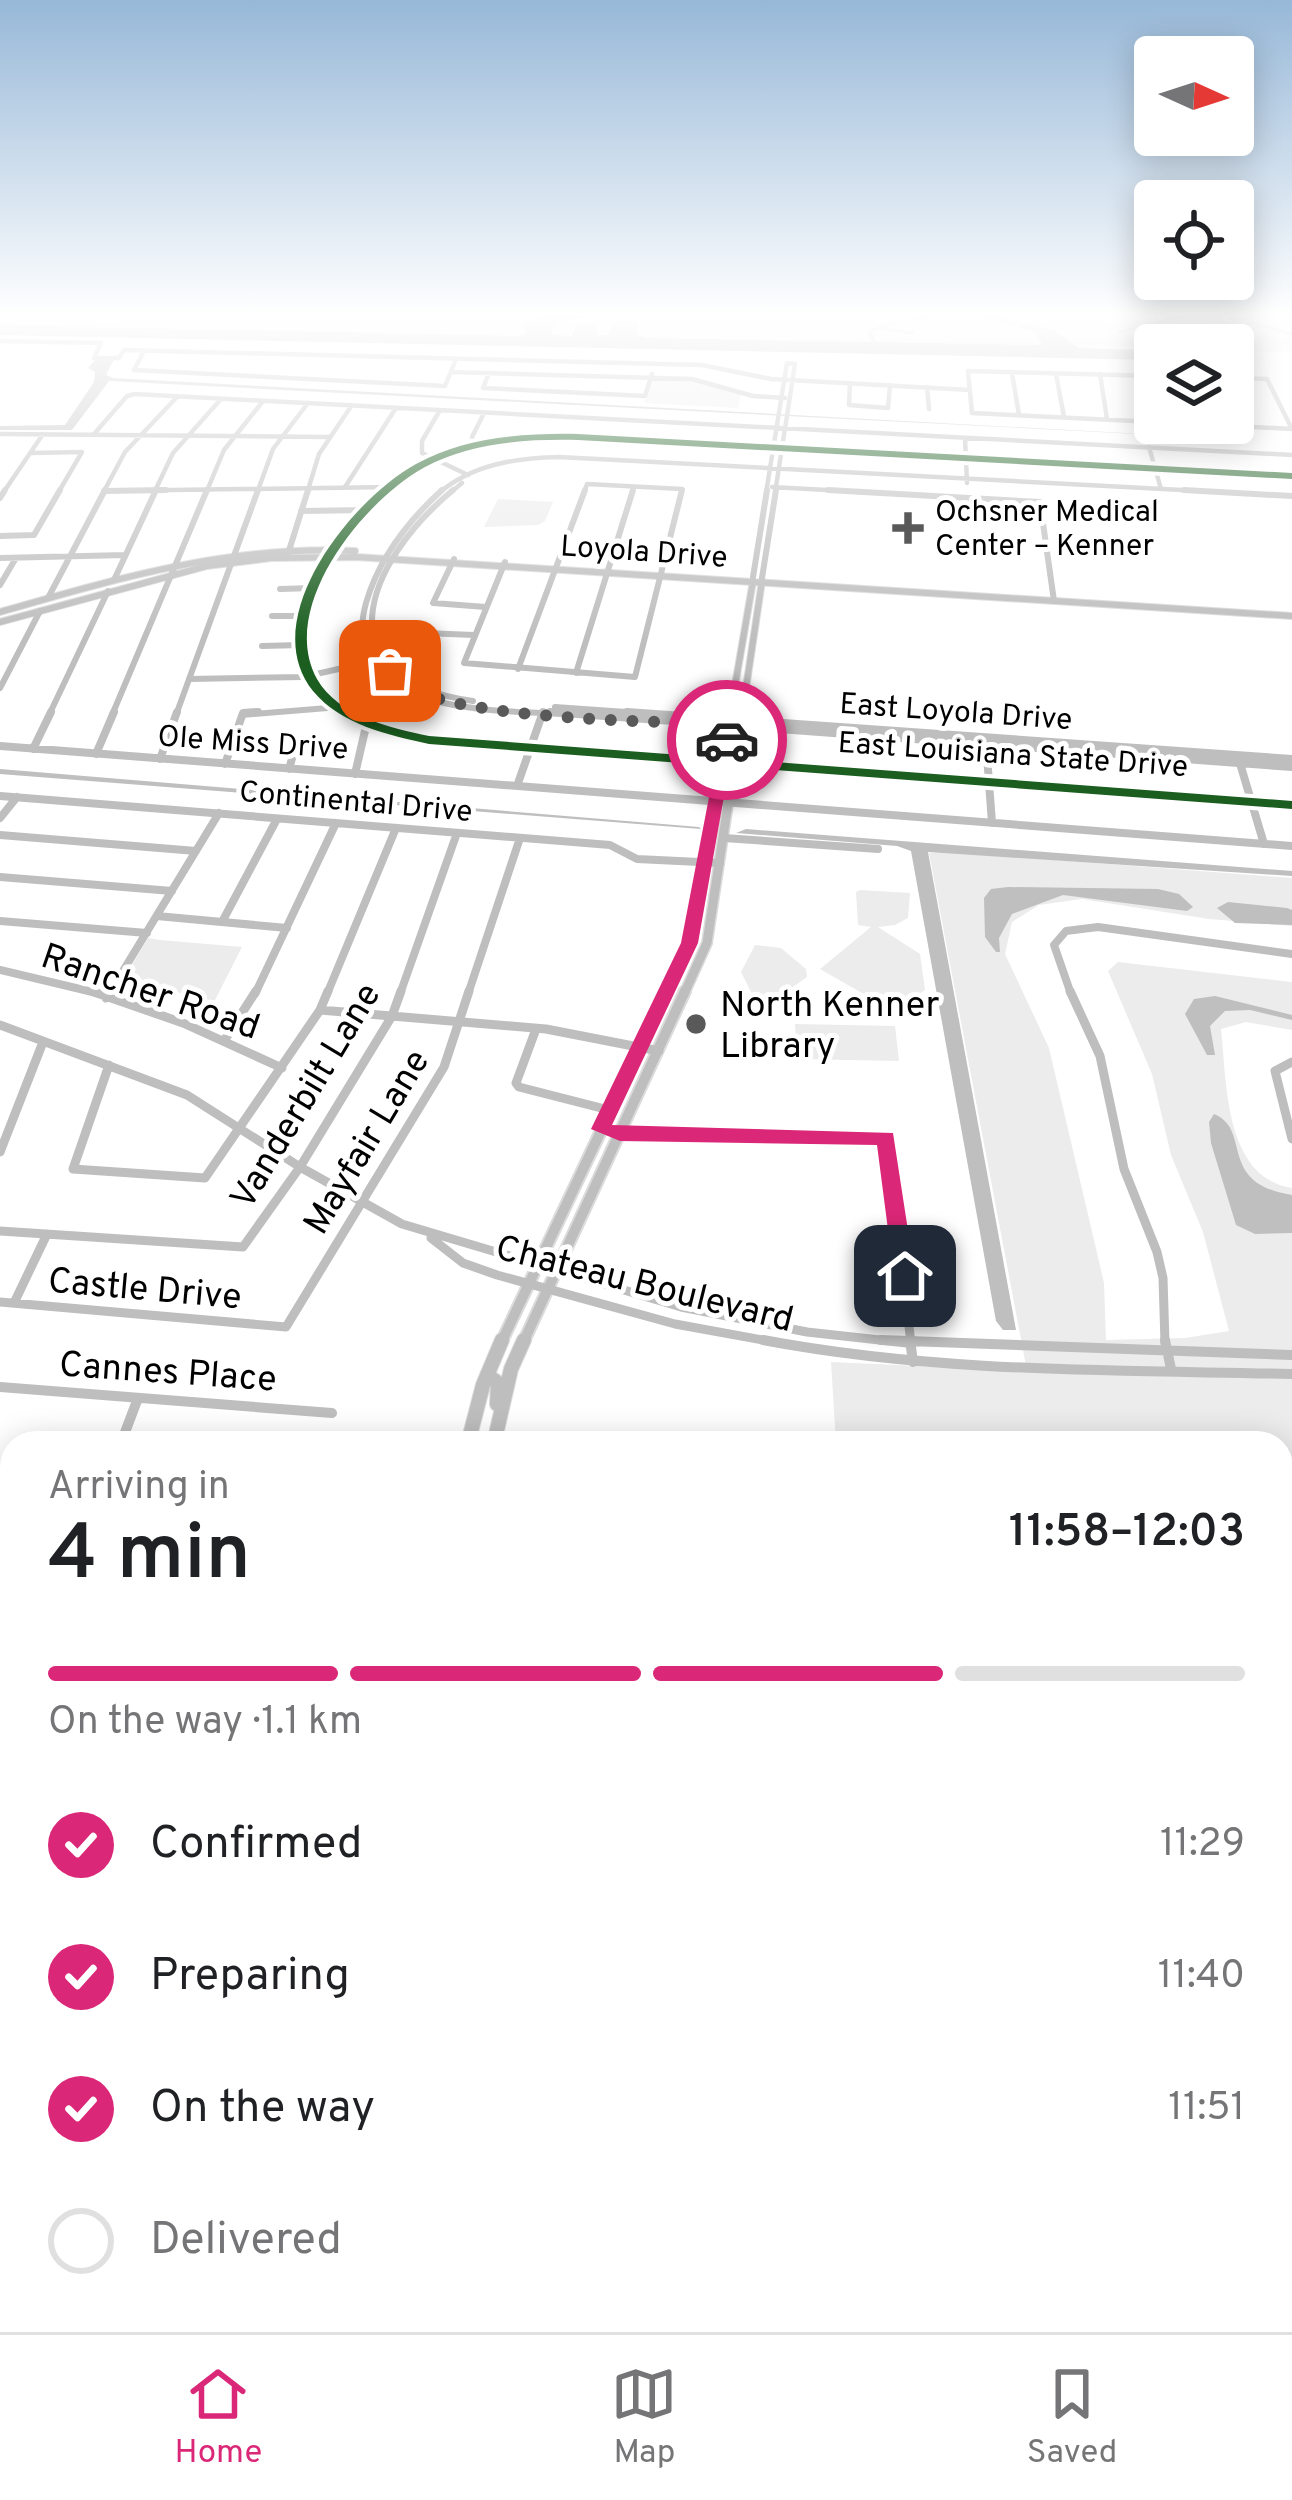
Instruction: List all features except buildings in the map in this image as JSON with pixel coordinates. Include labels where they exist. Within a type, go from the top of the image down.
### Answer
[{"type":"main road","name":"Loyola Drive","points":[[0,612],[175,563],[288,553],[366,553],[1292,613]]},
{"type":"main road","points":[[331,553],[389,556]]},
{"type":"main road","name":"Loyola Drive","points":[[0,622],[232,558]]},
{"type":"main road","points":[[108,591],[114,580]]},
{"type":"main road","points":[[497,1431],[511,1369],[659,1051],[712,922],[741,723],[739,667],[757,580]]},
{"type":"main road","points":[[40,611],[49,598]]},
{"type":"main road","points":[[471,1431],[488,1375],[527,1282],[690,943],[729,723],[750,668],[748,641]]},
{"type":"main road","points":[[739,667],[750,668]]},
{"type":"main road","points":[[701,885],[718,881]]},
{"type":"main road","points":[[697,913],[712,922]]},
{"type":"main road","points":[[626,1072],[630,1083],[646,1079]]},
{"type":"main road","points":[[611,1106],[624,1093],[632,1095],[634,1103]]},
{"type":"main road","points":[[589,1154],[583,1180],[592,1193]]},
{"type":"main road","points":[[572,1190],[581,1198],[582,1215]]},
{"type":"main road","points":[[566,1204],[577,1211],[571,1239]]},
{"type":"main road","points":[[507,1329],[501,1351],[511,1369]]},
{"type":"main road","points":[[488,1375],[498,1383],[498,1426]]},
{"type":"main road","points":[[478,1431],[479,1400]]},
{"type":"street","points":[[94,434],[103,424]]},
{"type":"street","points":[[49,598],[104,491],[152,424]]},
{"type":"street","points":[[114,580],[173,453],[199,424]]},
{"type":"street","points":[[96,754],[224,450],[245,424]]},
{"type":"street","points":[[160,759],[272,449],[293,424]]},
{"type":"street","points":[[288,553],[308,488],[338,424]]},
{"type":"street","points":[[345,487],[386,424]]},
{"type":"street","points":[[433,424],[421,449],[430,461],[470,476]]},
{"type":"street","points":[[476,446],[472,437],[478,424]]},
{"type":"street","points":[[521,438],[527,424]]},
{"type":"street","points":[[626,462],[638,424]]},
{"type":"street","points":[[696,424],[1292,455]]},
{"type":"street","points":[[757,580],[774,447],[782,424]]},
{"type":"street","points":[[1254,427],[1292,429]]},
{"type":"street","points":[[774,470],[783,448],[781,428]]},
{"type":"street","points":[[0,434],[329,436]]},
{"type":"street","points":[[1,495],[43,434]]},
{"type":"street","points":[[308,676],[301,645],[305,616],[331,553],[390,487],[430,461],[476,446],[521,438],[633,440],[1292,476]]},
{"type":"street","points":[[965,438],[966,480]]},
{"type":"street","points":[[1149,447],[1161,492]]},
{"type":"street","points":[[0,536],[34,535],[82,452],[30,453]]},
{"type":"street","points":[[369,662],[364,622],[389,556],[470,476],[541,461],[1292,499]]},
{"type":"street","points":[[504,564],[464,664],[518,669],[635,676],[682,489],[586,484],[518,669]]},
{"type":"street","points":[[104,491],[390,487]]},
{"type":"street","points":[[576,673],[634,487]]},
{"type":"street","points":[[771,487],[1040,502],[1054,598]]},
{"type":"street","points":[[301,511],[366,509]]},
{"type":"street","points":[[0,558],[125,555]]},
{"type":"street","points":[[189,680],[308,676],[380,659],[374,631],[389,556]]},
{"type":"street","points":[[0,585],[16,558]]},
{"type":"street","points":[[453,561],[433,603],[486,607]]},
{"type":"street","points":[[280,589],[314,588]]},
{"type":"street","points":[[33,749],[108,591]]},
{"type":"street","points":[[0,688],[40,611]]},
{"type":"street","points":[[272,616],[305,616]]},
{"type":"street","points":[[374,631],[474,635]]},
{"type":"street","points":[[262,646],[301,645]]},
{"type":"street","name":"East Loyola Drive","points":[[380,659],[397,677],[435,694],[543,709]]},
{"type":"street","name":"East Loyola Drive","points":[[369,662],[395,685],[428,699],[1292,763]]},
{"type":"street","name":"East Louisiana State Drive","points":[[308,676],[340,707],[367,722],[429,740],[1292,805]]},
{"type":"street","points":[[225,764],[243,713],[340,707]]},
{"type":"street","points":[[518,786],[543,709]]},
{"type":"street","points":[[355,774],[367,722]]},
{"type":"street","points":[[986,741],[992,824]]},
{"type":"street","name":"Ole Miss Drive","points":[[0,746],[1292,846]]},
{"type":"street","points":[[289,769],[296,748]]},
{"type":"street","points":[[1238,759],[1264,844]]},
{"type":"street","name":"Continental Drive","points":[[0,796],[610,845],[637,859],[720,863]]},
{"type":"street","points":[[0,818],[17,797]]},
{"type":"street","points":[[106,998],[219,813]]},
{"type":"street","points":[[222,922],[277,819]]},
{"type":"street","points":[[224,1041],[249,1006],[336,824]]},
{"type":"street","points":[[109,1065],[73,1169],[206,1178],[320,1010],[395,828]]},
{"type":"street","name":"Vanderbilt Lane","points":[[47,1234],[243,1247],[300,1167],[392,1016],[457,833]]},
{"type":"street","points":[[0,835],[196,851]]},
{"type":"street","name":"Mayfair Lane","points":[[286,1327],[444,1067],[520,838]]},
{"type":"street","points":[[724,838],[878,849]]},
{"type":"street","points":[[0,877],[172,891]]},
{"type":"street","points":[[157,916],[287,928]]},
{"type":"street","points":[[0,921],[147,933]]},
{"type":"street","points":[[1171,1369],[1165,1350],[1165,1297],[1157,1252],[1124,1168],[1100,1056],[1056,961],[1054,945],[1066,932],[1098,927],[1292,954]]},
{"type":"street","name":"Rancher Road","points":[[0,970],[37,975],[106,998],[224,1041],[282,1068]]},
{"type":"street","points":[[320,1010],[536,1028],[659,1051]]},
{"type":"street","name":"Chateau Boulevard","points":[[0,1025],[188,1095],[360,1203],[426,1234],[681,1307],[807,1332],[911,1344],[1292,1355]]},
{"type":"street","points":[[536,1028],[519,1087],[611,1106]]},
{"type":"street","points":[[0,1152],[43,1042]]},
{"type":"street","points":[[1292,1062],[1275,1071],[1292,1139]]},
{"type":"street","points":[[601,1129],[620,1134],[886,1138],[913,1363]]},
{"type":"street","points":[[0,1231],[47,1234],[14,1303]]},
{"type":"street","name":"Chateau Boulevard","points":[[426,1234],[463,1264],[675,1324],[806,1350],[913,1363],[1292,1374]]},
{"type":"street","points":[[463,1264],[472,1246]]},
{"type":"street","name":"Castle Drive","points":[[0,1302],[286,1327]]},
{"type":"street","points":[[675,1324],[681,1307]]},
{"type":"street","points":[[806,1350],[807,1332]]},
{"type":"street","points":[[835,1354],[836,1336]]},
{"type":"street","points":[[1033,1347],[1035,1366]]},
{"type":"street","points":[[1234,1352],[1240,1372]]},
{"type":"street","name":"Cannes Place","points":[[0,1387],[332,1412]]},
{"type":"street","points":[[126,1431],[138,1398]]},
{"type":"shaded area","points":[[77,424],[72,430],[0,430],[0,426]]},
{"type":"shaded area","points":[[940,424],[1134,433],[1134,434]]},
{"type":"shaded area","points":[[498,499],[553,502],[545,521],[538,525],[484,527]]},
{"type":"shaded area","points":[[0,769],[699,827],[701,829],[0,774]]},
{"type":"shaded area","points":[[746,829],[1292,871],[1292,876],[928,852],[1016,1330],[1003,1330],[996,1321],[911,851],[736,833]]},
{"type":"shaded area","points":[[929,853],[1292,878],[1292,926],[1209,919],[1082,899],[1039,905],[1012,922],[1005,954],[1049,1048],[1104,1283],[1106,1340],[1185,1338],[1229,1331],[1203,1232],[1171,1155],[1152,1074],[1108,971],[1118,962],[1292,982],[1292,1030],[1246,1022],[1221,1029],[1228,1100],[1241,1147],[1270,1180],[1292,1188],[1292,1431],[835,1431],[831,1362],[1027,1371]]},
{"type":"shaded area","points":[[991,889],[1158,889],[1179,894],[1193,907],[1187,911],[1063,895],[1012,914],[999,938],[1000,952],[996,952],[985,937],[984,898]]},
{"type":"shaded area","points":[[856,892],[910,893],[908,918],[878,927],[920,954],[925,990],[895,1012],[820,969],[871,927],[858,925]]},
{"type":"shaded area","points":[[1228,902],[1287,908],[1292,910],[1292,925],[1235,923],[1217,908]]},
{"type":"shaded area","points":[[148,938],[242,947],[213,1004],[126,975]]},
{"type":"shaded area","points":[[755,945],[781,948],[806,969],[807,977],[780,996],[753,996],[741,972]]},
{"type":"shaded area","points":[[1215,996],[1292,1015],[1292,1020],[1250,1010],[1225,1011],[1210,1026],[1215,1055],[1207,1055],[1185,1014],[1194,999]]},
{"type":"shaded area","points":[[795,1024],[895,1026],[899,1061],[797,1059]]},
{"type":"shaded area","points":[[1214,1114],[1232,1132],[1253,1180],[1292,1195],[1292,1233],[1255,1234],[1236,1225],[1211,1143],[1209,1122]]},
{"type":"cycle path","points":[[1292,476],[578,437],[496,442],[436,458],[395,482],[371,504],[328,559],[312,590],[302,621],[301,651],[320,692],[347,713],[429,740],[1292,805]]},
{"type":"way so far","points":[[390,671],[380,659],[369,662],[395,685],[443,703],[729,726],[727,740]]},
{"type":"place","name":"Ochsner Medical Center – Kenner","points":[[908,528]]},
{"type":"place","name":"North Kenner Library","points":[[696,1024]]},
{"type":"route","points":[[727,740],[690,943],[601,1129],[620,1134],[886,1138],[905,1276]]}]
